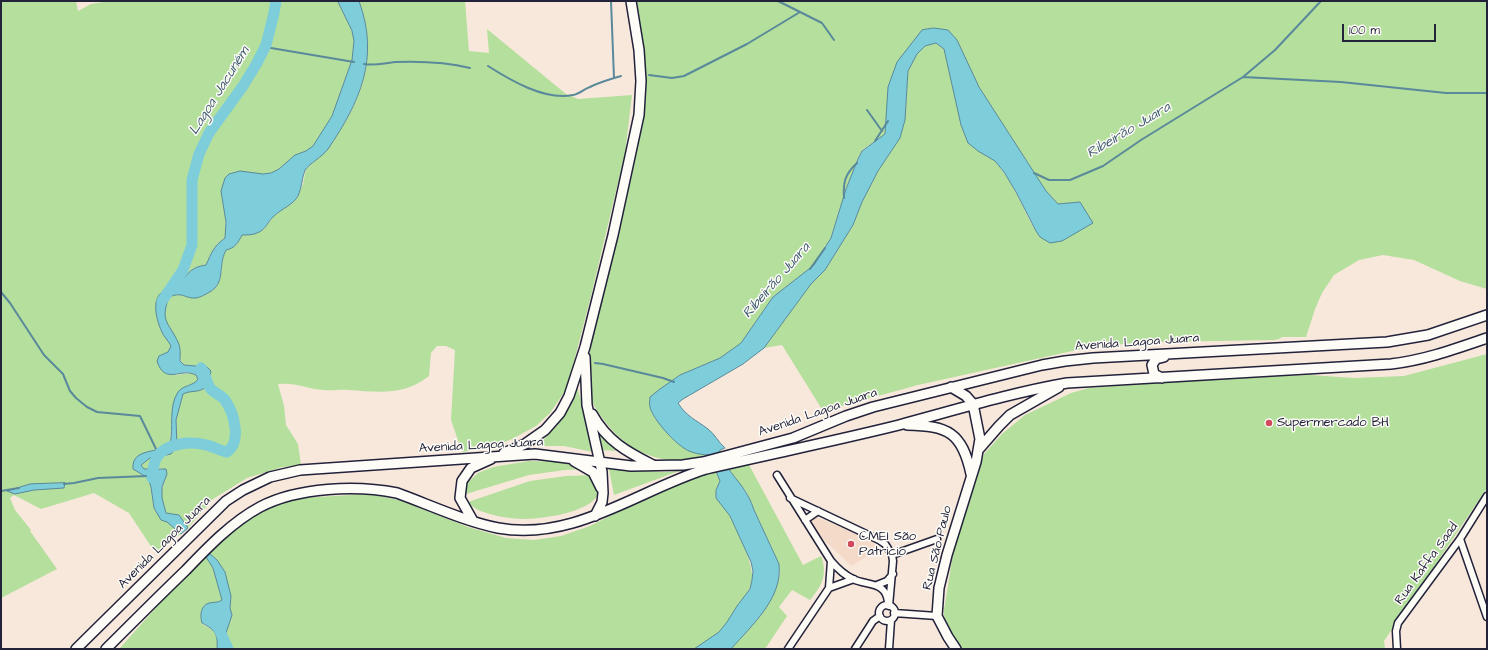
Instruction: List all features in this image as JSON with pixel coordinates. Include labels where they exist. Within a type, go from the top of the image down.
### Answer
[{"type":"main road","points":[[473,521],[460,498],[462,481],[471,468],[525,444],[545,430],[560,413],[569,396],[585,347],[614,230],[639,115],[641,82],[639,50],[631,1]]},
{"type":"main road","name":"Avenida Lagoa Juara","points":[[740,457],[858,412],[951,387],[1042,365],[1093,358],[1387,342],[1428,335],[1487,315]]},
{"type":"main road","name":"Avenida Lagoa Juara","points":[[76,649],[226,501],[243,490],[270,477],[300,470],[535,454],[631,466],[656,467],[705,465],[898,425],[973,404],[1067,383],[1412,361],[1432,357],[1487,338]]},
{"type":"main road","points":[[585,347],[584,372],[587,404],[602,472],[602,502],[595,516]]},
{"type":"main road","points":[[1162,378],[1156,376],[1153,371],[1152,365],[1156,359],[1195,353]]},
{"type":"main road","points":[[979,449],[998,426],[1010,415],[1067,383]]},
{"type":"main road","points":[[951,387],[966,396],[973,404]]},
{"type":"main road","points":[[587,404],[597,423],[617,445],[630,454],[656,467]]},
{"type":"main road","name":"Rua São Paulo","points":[[937,616],[939,588],[944,566],[979,449],[980,440],[973,404]]},
{"type":"main road","points":[[898,425],[929,426],[948,431],[954,436],[965,451],[971,474]]},
{"type":"main road","points":[[569,458],[593,472],[603,493]]},
{"type":"main road","name":"Avenida Lagoa Juara","points":[[106,649],[211,545],[241,519],[260,506],[282,498],[333,489],[384,490],[398,493],[473,521],[498,528],[521,530],[552,528],[595,516],[705,465]]},
{"type":"main road","points":[[937,616],[956,649]]},
{"type":"street","points":[[777,475],[790,498],[831,561],[838,569],[854,579],[877,585],[886,594],[889,606],[893,609],[894,613],[894,617],[891,620],[889,649]]},
{"type":"street","name":"Rua Kaffa Saad","points":[[1397,649],[1396,631],[1398,623],[1460,539],[1487,496]]},
{"type":"street","points":[[790,498],[885,544],[892,555],[894,567],[889,606]]},
{"type":"street","points":[[805,520],[818,511]]},
{"type":"street","points":[[892,555],[937,539]]},
{"type":"street","points":[[1460,539],[1487,617]]},
{"type":"street","points":[[788,649],[829,588],[831,561]]},
{"type":"street","points":[[877,585],[887,581],[893,574]]},
{"type":"street","points":[[829,588],[854,579]]},
{"type":"street","points":[[880,616],[880,610],[885,606],[889,606]]},
{"type":"street","points":[[894,613],[937,616]]},
{"type":"street","points":[[880,616],[886,621],[891,620]]},
{"type":"street","points":[[856,649],[873,621],[880,616]]},
{"type":"shaded area","name":"CMEI São Patrício","points":[[816,517],[867,538],[880,549],[851,566],[813,529],[812,521]]},
{"type":"green space","points":[[1,1],[76,1],[78,11],[91,4],[110,1],[338,1],[352,31],[354,41],[352,60],[332,116],[313,146],[306,151],[295,155],[279,169],[271,173],[262,174],[240,171],[222,200],[226,228],[225,238],[215,247],[206,265],[191,270],[180,283],[166,290],[158,320],[161,331],[171,346],[168,352],[163,354],[175,375],[192,373],[196,375],[198,379],[196,383],[188,385],[172,414],[170,444],[137,458],[133,469],[148,478],[154,508],[181,534],[156,554],[129,513],[94,493],[41,509],[14,495],[10,498],[15,510],[31,530],[30,531],[57,569],[1,598]]},
{"type":"green space","points":[[359,1],[465,1],[469,51],[489,53],[487,29],[566,94],[578,99],[632,95],[625,153],[591,296],[567,388],[550,413],[536,426],[512,439],[492,447],[462,452],[451,420],[455,350],[446,346],[437,346],[431,353],[429,376],[410,387],[401,390],[381,392],[327,390],[290,384],[278,384],[284,406],[286,425],[298,444],[301,465],[283,467],[247,478],[213,499],[188,528],[179,515],[166,513],[162,497],[162,489],[165,481],[161,468],[144,469],[141,465],[150,458],[171,454],[176,429],[176,420],[183,394],[188,391],[202,390],[211,371],[207,367],[184,365],[182,362],[177,341],[167,326],[164,316],[169,297],[181,295],[196,298],[214,289],[220,279],[226,250],[236,245],[242,235],[257,233],[265,228],[274,216],[297,198],[303,184],[306,169],[331,142],[352,110],[359,93],[367,57],[367,38],[365,20]]},
{"type":"green space","points":[[633,1],[1487,1],[1487,289],[1460,281],[1414,260],[1383,255],[1359,260],[1334,275],[1322,293],[1306,337],[1282,337],[1274,340],[1156,342],[1095,346],[918,385],[823,411],[782,345],[764,348],[811,284],[825,270],[853,225],[862,202],[878,171],[900,138],[905,120],[908,71],[917,54],[925,46],[936,43],[944,49],[950,72],[995,161],[1004,172],[1040,237],[1080,202],[1058,204],[1046,191],[979,87],[957,40],[922,30],[886,125],[885,134],[862,150],[846,189],[831,238],[814,265],[773,297],[741,343],[720,358],[680,375],[670,382],[655,417],[677,442],[691,451],[708,455],[681,461],[661,459],[648,455],[624,442],[600,415],[591,400],[589,393],[587,365],[641,104]]},
{"type":"green space","points":[[1487,354],[1487,488],[1384,641],[1385,649],[962,649],[947,625],[944,610],[956,535],[984,454],[1002,434],[1025,415],[1071,393],[1089,388],[1197,380],[1310,375],[1354,378],[1404,376]]},
{"type":"green space","points":[[577,386],[594,449],[593,452],[564,446],[538,446],[563,418]]},
{"type":"green space","points":[[599,433],[616,451],[603,450]]},
{"type":"green space","points":[[529,461],[565,462],[588,469],[565,470],[529,475],[466,494],[465,485],[478,473],[493,467]]},
{"type":"green space","points":[[748,463],[803,565],[821,556],[824,574],[821,585],[810,600],[792,590],[779,607],[787,616],[765,649],[731,649],[759,616],[780,574],[779,564],[746,491],[738,483],[727,467]]},
{"type":"green space","points":[[609,469],[665,472],[679,471],[614,495]]},
{"type":"green space","points":[[716,471],[720,481],[716,490],[745,548],[752,571],[752,580],[748,591],[723,628],[714,636],[694,649],[224,649],[226,633],[232,615],[230,608],[231,596],[217,560],[209,553],[237,526],[267,509],[300,498],[369,494],[399,500],[468,527],[506,538],[534,540],[561,536],[590,526],[682,480]]},
{"type":"green space","points":[[595,475],[599,486],[598,495],[591,502],[581,508],[569,512],[543,518],[518,519],[488,514],[478,510],[468,502],[530,481],[566,476]]},
{"type":"green space","points":[[206,557],[213,567],[222,600],[203,607],[202,624],[215,633],[217,639],[217,649],[119,649],[170,592]]},
{"type":"water","points":[[338,1],[359,1],[365,22],[368,42],[367,60],[363,79],[349,114],[328,149],[305,170],[296,199],[274,216],[263,230],[254,234],[242,235],[236,245],[226,250],[223,256],[220,279],[214,289],[196,298],[174,295],[169,297],[166,305],[166,321],[179,344],[180,361],[184,365],[207,367],[211,371],[208,381],[203,389],[183,394],[176,420],[177,446],[171,454],[150,458],[141,465],[144,469],[166,469],[167,474],[162,487],[162,498],[166,513],[179,515],[188,528],[181,534],[167,522],[161,520],[154,508],[148,478],[133,469],[134,462],[141,454],[160,449],[170,444],[172,431],[172,411],[175,398],[180,390],[194,383],[198,379],[196,375],[190,373],[164,373],[160,368],[157,361],[159,356],[168,352],[171,346],[159,326],[156,312],[156,302],[160,294],[177,285],[191,271],[197,267],[206,265],[215,247],[225,238],[226,222],[221,191],[225,178],[229,174],[240,171],[263,174],[271,173],[279,169],[295,155],[306,151],[313,146],[332,116],[352,60],[354,41],[352,31]]},
{"type":"water","points":[[934,28],[948,30],[957,40],[979,87],[1046,191],[1058,204],[1080,202],[1093,223],[1062,241],[1050,243],[1040,237],[1004,172],[995,161],[968,143],[961,125],[944,49],[936,43],[925,46],[917,54],[908,71],[905,120],[900,138],[878,171],[862,202],[853,225],[825,270],[811,284],[764,348],[743,364],[678,403],[688,415],[710,431],[725,448],[720,450],[720,453],[708,455],[689,451],[678,444],[660,425],[650,407],[650,397],[680,375],[720,358],[741,343],[773,297],[814,265],[831,238],[846,189],[862,151],[885,134],[888,87],[897,62],[922,30]]},
{"type":"water","points":[[727,467],[749,497],[779,564],[779,576],[771,600],[756,621],[731,649],[694,649],[719,632],[750,589],[752,580],[753,571],[751,562],[730,516],[716,498],[716,490],[720,481],[716,471]]},
{"type":"water","points":[[65,483],[64,488],[34,490],[15,494],[7,491],[30,484]]},
{"type":"water","points":[[209,553],[217,560],[225,572],[231,596],[230,608],[232,615],[226,633],[224,649],[217,649],[217,639],[215,633],[202,623],[201,620],[201,612],[206,604],[222,600],[213,568],[206,557]]},
{"type":"waterway","name":"Lagoa Jacuném","points":[[162,301],[183,270],[192,245],[192,180],[199,154],[209,133],[243,86],[257,63],[266,45],[276,1]]},
{"type":"waterway","points":[[611,1],[614,78]]},
{"type":"waterway","points":[[778,1],[822,23],[834,40]]},
{"type":"waterway","name":"Ribeirão Juara","points":[[1034,173],[1049,180],[1070,180],[1103,166],[1141,140],[1243,77],[1275,50],[1321,1]]},
{"type":"waterway","points":[[649,75],[672,78],[684,76],[747,44],[800,12]]},
{"type":"waterway","points":[[265,47],[354,62]]},
{"type":"waterway","points":[[364,64],[372,65],[395,62],[423,62],[452,64],[470,68]]},
{"type":"waterway","points":[[488,66],[528,88],[551,95],[562,96],[575,94],[621,76]]},
{"type":"waterway","points":[[1243,77],[1341,82],[1446,93],[1487,93]]},
{"type":"waterway","points":[[867,110],[882,131]]},
{"type":"waterway","name":"Ribeirão Juara","points":[[875,141],[888,121]]},
{"type":"waterway","name":"Ribeirão Juara","points":[[844,198],[844,187],[847,175],[857,163]]},
{"type":"waterway","name":"Ribeirão Juara","points":[[810,269],[825,248]]},
{"type":"waterway","points":[[1,292],[10,303],[44,355],[63,374],[70,391],[76,398],[87,407],[97,412],[140,416],[157,451]]},
{"type":"waterway","points":[[595,363],[663,378],[674,382]]},
{"type":"waterway","name":"Lagoa Jacuném","points":[[152,478],[153,467],[157,457],[161,452],[173,446],[193,443],[227,452],[232,447],[235,427],[231,412],[225,400],[210,388],[201,368]]},
{"type":"waterway","points":[[64,484],[98,478],[147,476]]},
{"type":"waterway","points":[[1,491],[19,488]]},
{"type":"waterway","name":"Lagoa Jacuném","points":[[219,629],[228,649]]},
{"type":"place","name":"Supermercado BH","points":[[1269,423]]},
{"type":"place","name":"CMEI São Patrício","points":[[851,544]]}]
